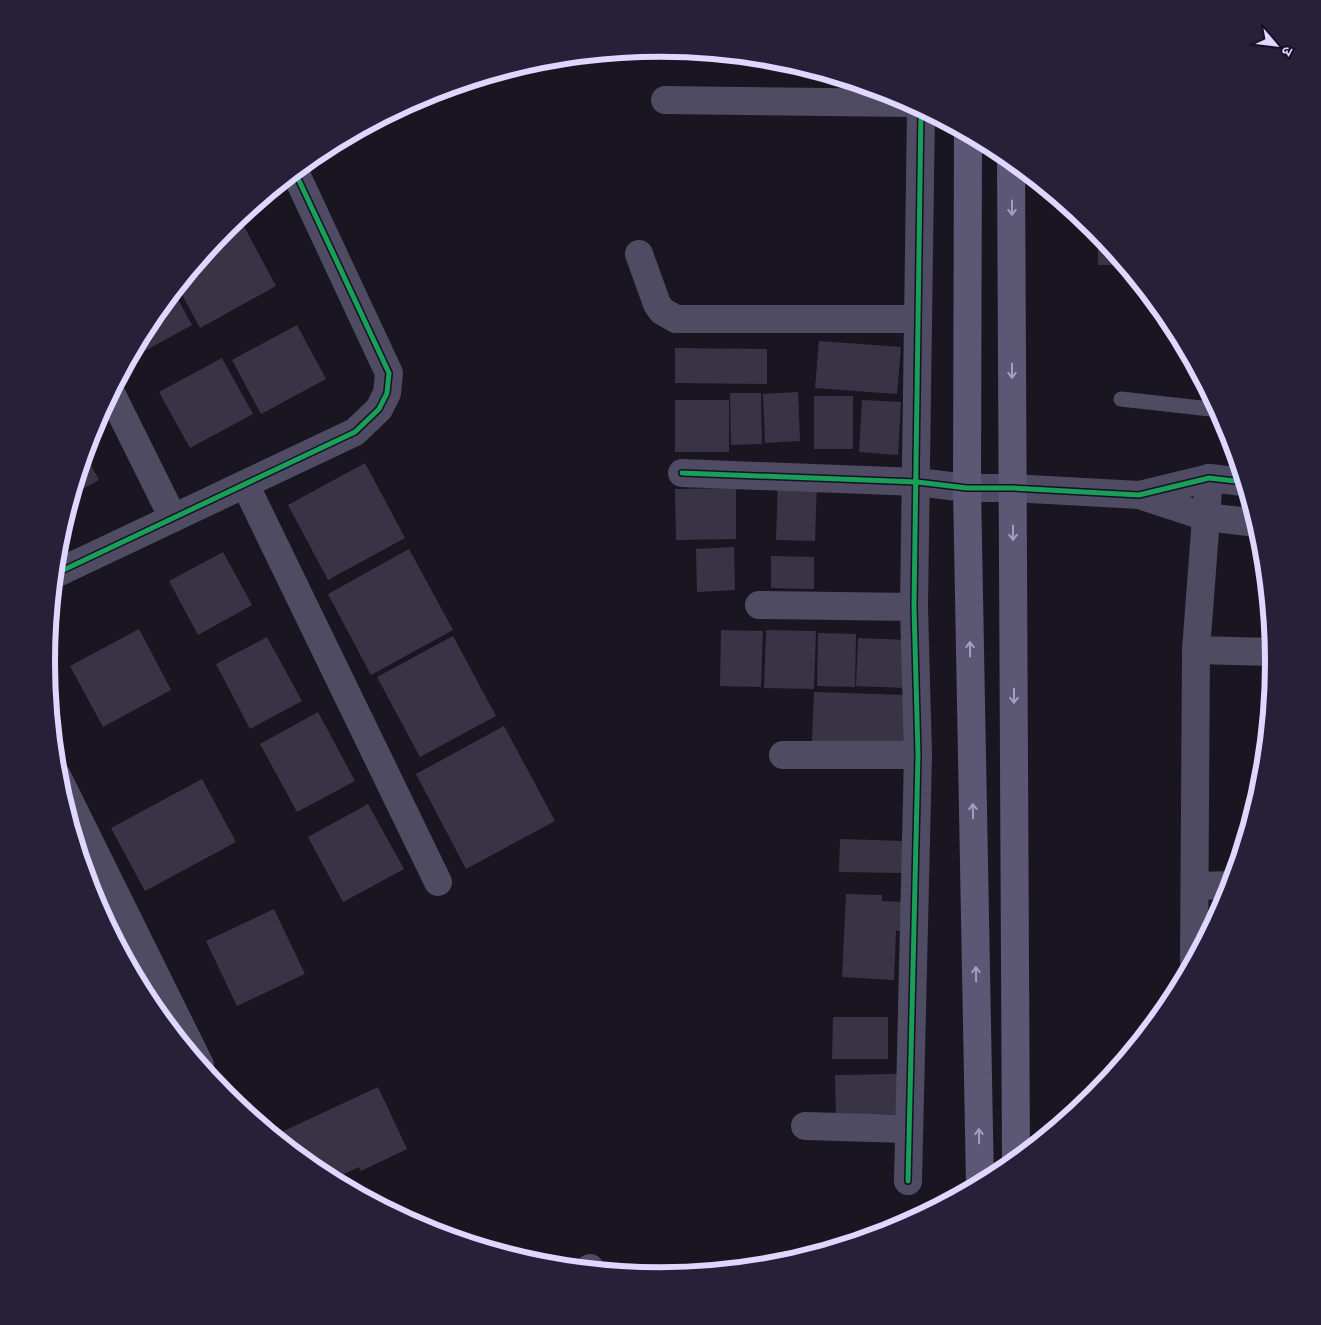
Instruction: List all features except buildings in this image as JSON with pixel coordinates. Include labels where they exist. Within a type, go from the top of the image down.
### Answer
[{"type":"main road","points":[[968,141],[967,488],[980,1177]]},
{"type":"main road","points":[[1011,169],[1016,1152]]},
{"type":"street","points":[[665,100],[891,103]]},
{"type":"street","points":[[908,1181],[918,755],[914,607],[921,116]]},
{"type":"street","points":[[62,571],[355,432],[379,409],[387,393],[389,373],[297,178]]},
{"type":"street","points":[[639,254],[656,304],[662,311],[676,319],[917,319]]},
{"type":"street","points":[[115,400],[173,518]]},
{"type":"street","points":[[682,473],[917,482],[967,488],[1013,488],[1139,495],[1206,517],[1249,522]]},
{"type":"street","points":[[1139,495],[1209,478],[1238,481]]},
{"type":"street","points":[[1194,948],[1196,650],[1209,478]]},
{"type":"street","points":[[245,484],[438,882]]},
{"type":"street","points":[[759,605],[914,607]]},
{"type":"street","points":[[1196,650],[1266,652]]},
{"type":"street","points":[[783,755],[918,755]]},
{"type":"street","points":[[80,833],[110,907],[182,1034]]},
{"type":"street","points":[[1196,886],[1223,885]]},
{"type":"street","points":[[805,1126],[908,1129]]},
{"type":"lane","points":[[1121,399],[1210,409]]},
{"type":"cycle path","points":[[908,1181],[918,755],[914,607],[921,116]]},
{"type":"cycle path","points":[[62,571],[355,432],[379,409],[387,393],[389,373],[298,178]]},
{"type":"cycle path","points":[[682,473],[917,482],[967,488],[1013,488],[1139,495],[1209,478],[1238,481]]}]
